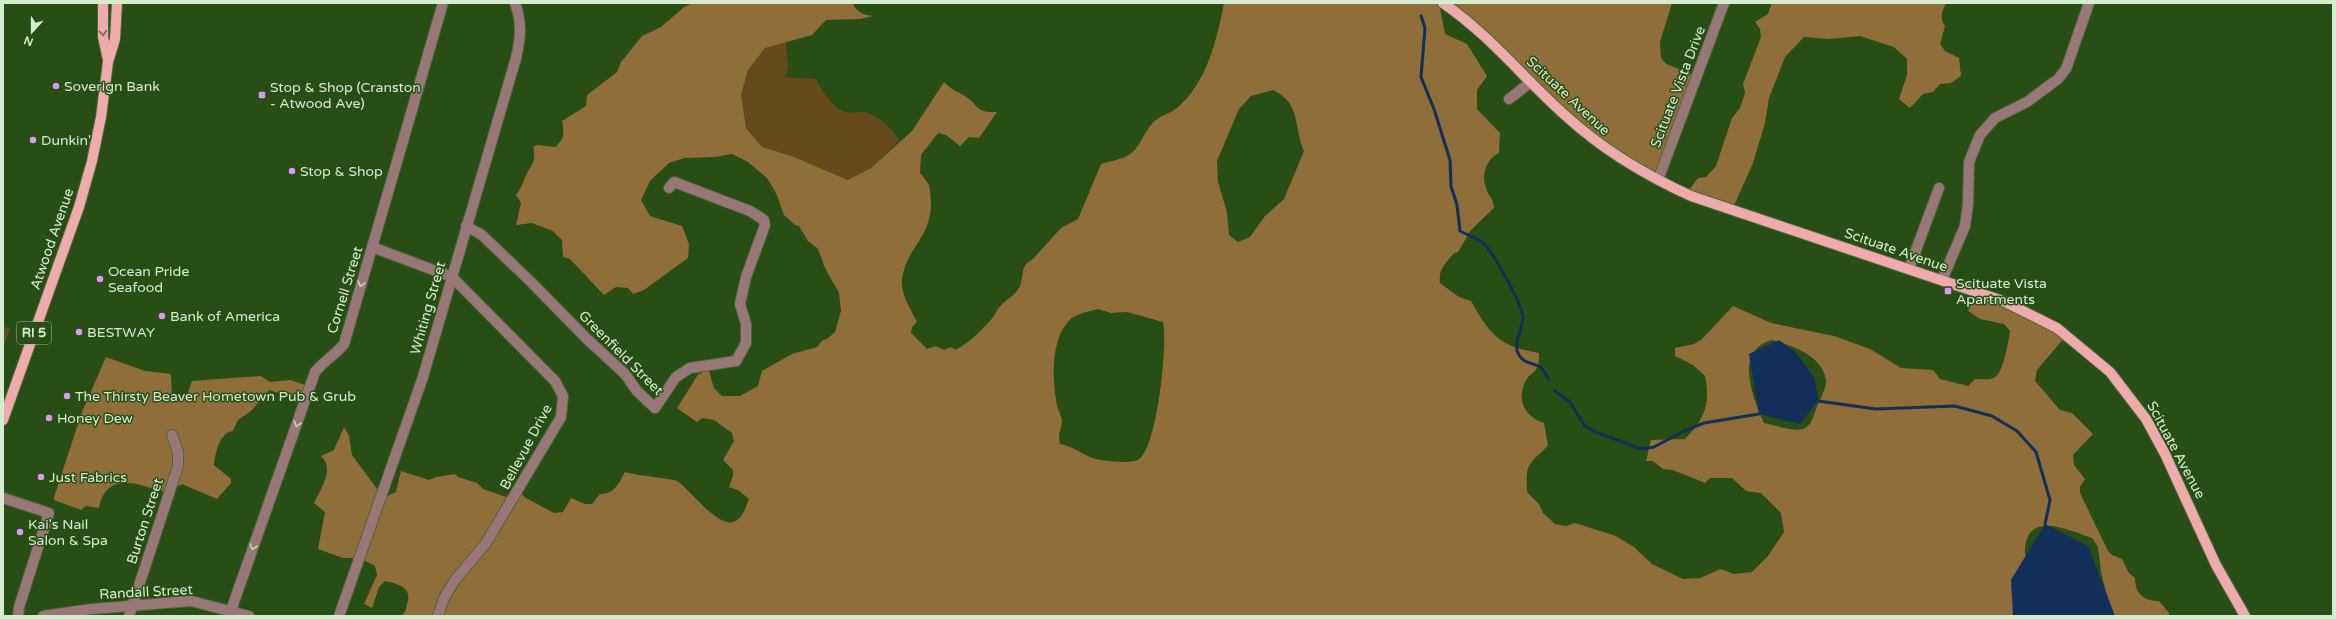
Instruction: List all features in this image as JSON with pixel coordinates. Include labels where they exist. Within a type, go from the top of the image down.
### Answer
[{"type":"main road","points":[[103,3],[117,3]]},
{"type":"main road","name":"Atwood Avenue","points":[[103,3],[102,37],[108,62]]},
{"type":"main road","name":"Atwood Avenue","points":[[3,420],[79,207],[99,128],[108,62],[115,39],[117,3]]},
{"type":"main road","name":"Scituate Avenue","points":[[1443,3],[1490,41],[1566,116],[1600,144],[1628,164],[1658,180],[1691,196],[2003,301],[2057,328],[2115,378],[2146,419],[2165,454],[2216,565],[2245,616]]},
{"type":"street","name":"Cornell Street","points":[[230,613],[315,372],[322,363],[338,352],[344,344],[443,3]]},
{"type":"street","name":"Whiting Street","points":[[339,616],[414,408],[452,277],[521,36],[521,21],[516,3]]},
{"type":"street","name":"Scituate Vista Drive","points":[[1658,180],[1724,3]]},
{"type":"street","points":[[1942,280],[1965,226],[1968,204],[1969,162],[1980,135],[1995,118],[2027,102],[2058,79],[2066,69],[2089,3]]},
{"type":"street","points":[[1509,99],[1531,82]]},
{"type":"street","name":"Greenfield Street","points":[[466,226],[482,235],[530,281],[587,339],[625,374],[637,391],[655,408],[676,377],[690,368],[736,360],[746,343],[746,324],[740,304],[746,277],[765,225],[764,220],[750,211],[674,182],[669,188]]},
{"type":"street","points":[[1910,269],[1939,188]]},
{"type":"street","name":"Bellevue Drive","points":[[372,247],[452,277],[555,381],[562,390],[564,404],[561,417],[520,490],[486,543],[455,580],[444,598],[438,616]]},
{"type":"street","name":"Burton Street","points":[[129,616],[134,605],[178,466],[178,452],[172,435]]},
{"type":"street","points":[[3,498],[49,513],[19,607],[18,616]]},
{"type":"street","name":"Randall Street","points":[[43,616],[134,605],[190,601],[230,613],[249,616]]},
{"type":"shaded area","points":[[693,3],[836,3],[853,4],[864,14],[873,16],[860,19],[826,20],[812,35],[765,48],[748,70],[741,95],[746,128],[762,147],[794,157],[848,180],[871,168],[912,131],[944,82],[952,89],[965,96],[981,110],[997,112],[979,138],[969,137],[960,146],[946,135],[938,133],[921,155],[920,173],[930,189],[930,215],[923,234],[905,268],[902,285],[906,301],[917,322],[912,327],[911,333],[927,349],[936,346],[944,350],[951,347],[955,350],[966,344],[986,326],[1001,305],[1016,292],[1020,286],[1024,268],[1028,262],[1032,260],[1061,228],[1078,219],[1101,164],[1121,159],[1132,153],[1136,149],[1148,128],[1158,118],[1177,108],[1187,98],[1196,86],[1209,60],[1218,31],[1224,3],[1439,3],[1445,34],[1467,44],[1487,76],[1477,90],[1477,109],[1500,133],[1499,153],[1488,163],[1484,173],[1487,191],[1493,202],[1494,208],[1471,230],[1458,252],[1454,253],[1446,263],[1441,270],[1440,283],[1459,297],[1471,301],[1484,323],[1498,338],[1505,343],[1514,347],[1539,353],[1538,367],[1528,377],[1524,384],[1522,398],[1526,411],[1537,420],[1544,423],[1548,446],[1529,466],[1527,476],[1527,492],[1539,504],[1543,513],[1555,524],[1566,526],[1575,523],[1616,536],[1634,547],[1652,564],[1683,579],[1700,578],[1721,569],[1734,574],[1752,572],[1768,556],[1784,532],[1781,513],[1761,493],[1746,491],[1732,478],[1710,478],[1705,483],[1673,470],[1663,469],[1653,461],[1646,461],[1651,440],[1685,439],[1697,425],[1704,411],[1707,395],[1705,376],[1693,365],[1675,356],[1675,348],[1694,344],[1701,340],[1733,306],[1771,323],[1834,336],[1870,349],[1901,368],[1933,370],[1940,379],[1968,386],[1975,379],[1990,379],[1997,375],[2003,364],[2010,331],[2004,324],[1980,319],[1968,311],[1976,293],[2065,337],[2037,370],[2035,381],[2060,410],[2072,413],[2093,434],[2073,455],[2074,465],[2085,479],[2080,487],[2080,493],[2108,551],[2112,555],[2122,559],[2129,573],[2135,578],[2135,584],[2141,596],[2149,600],[2159,601],[2169,613],[2169,616],[2112,616],[2101,572],[2098,547],[2092,538],[2073,531],[2052,526],[2042,526],[2034,529],[2028,537],[2025,549],[2027,567],[2017,616],[401,616],[406,609],[408,594],[400,585],[385,581],[379,587],[372,608],[364,604],[377,575],[375,566],[360,558],[343,558],[318,549],[325,512],[314,503],[327,473],[325,461],[321,456],[334,450],[344,427],[349,436],[352,455],[380,493],[387,496],[396,492],[401,471],[429,480],[436,477],[455,474],[458,477],[477,483],[483,489],[506,497],[520,490],[524,497],[554,513],[563,512],[571,498],[585,504],[592,504],[600,494],[605,494],[613,490],[625,472],[677,481],[714,515],[723,521],[730,522],[737,520],[743,513],[749,499],[738,490],[729,487],[733,476],[733,470],[723,460],[734,441],[732,433],[714,420],[702,418],[697,422],[677,408],[699,373],[700,375],[707,364],[714,388],[722,396],[740,396],[758,386],[762,371],[792,354],[817,347],[823,340],[827,339],[835,332],[841,311],[839,293],[825,268],[818,249],[808,241],[799,226],[795,225],[784,215],[776,193],[767,178],[748,162],[732,154],[715,157],[684,158],[669,163],[650,181],[641,200],[650,216],[682,226],[689,244],[688,258],[644,290],[633,294],[628,288],[616,287],[604,295],[570,259],[563,257],[562,240],[553,231],[532,223],[516,225],[521,203],[516,195],[533,161],[533,147],[537,145],[555,147],[561,141],[563,136],[562,121],[586,106],[587,95],[617,72],[621,62],[642,36],[661,27],[684,7]],"holes":[[[1273,90],[1289,102],[1293,109],[1304,151],[1284,199],[1265,216],[1250,237],[1238,242],[1229,235],[1227,212],[1218,182],[1217,161],[1239,109],[1251,96]],[[1098,309],[1111,313],[1127,312],[1163,322],[1164,351],[1160,395],[1156,418],[1145,452],[1138,460],[1128,462],[1100,460],[1060,444],[1059,434],[1062,420],[1055,395],[1054,359],[1056,347],[1065,326],[1072,318],[1081,313]],[[1772,340],[1788,345],[1812,358],[1819,364],[1823,371],[1826,380],[1824,389],[1809,425],[1803,429],[1795,430],[1764,423],[1751,389],[1749,376],[1749,364],[1753,354],[1760,345]]]},
{"type":"shaded area","points":[[1441,3],[1672,3],[1660,42],[1661,58],[1666,64],[1697,76],[1657,180],[1559,112]]},
{"type":"shaded area","points":[[1772,3],[1946,3],[1942,14],[1942,20],[1945,26],[1940,44],[1945,51],[1959,58],[1961,76],[1951,83],[1940,84],[1933,92],[1923,94],[1910,108],[1899,99],[1907,75],[1907,59],[1894,47],[1860,36],[1829,39],[1804,37],[1785,57],[1769,98],[1765,123],[1753,163],[1732,210],[1687,193],[1698,178],[1706,177],[1716,166],[1732,118],[1740,108],[1745,93],[1743,84],[1761,37],[1760,29],[1755,22],[1768,14]]},
{"type":"shaded area","points":[[786,42],[788,67],[785,77],[816,79],[832,103],[841,110],[848,113],[865,112],[875,116],[897,137],[899,141],[871,168],[849,180],[794,157],[762,147],[746,128],[741,95],[748,70],[765,48]]},
{"type":"shaded area","points":[[3,326],[10,329],[3,347]]},
{"type":"shaded area","points":[[106,357],[145,371],[171,374],[172,396],[175,400],[182,401],[186,398],[192,381],[261,376],[270,382],[290,380],[309,386],[304,401],[269,390],[251,411],[238,420],[233,431],[228,432],[225,435],[217,449],[214,465],[231,479],[231,483],[217,499],[182,484],[164,492],[144,486],[124,483],[108,489],[103,496],[99,508],[86,506],[81,510],[54,500],[54,497],[82,412]]},
{"type":"water","points":[[1779,340],[1797,354],[1815,379],[1818,401],[1800,424],[1759,414],[1749,354]]},
{"type":"water","points":[[2045,524],[2088,546],[2115,616],[2013,616],[2011,580]]},
{"type":"waterway","points":[[1421,16],[1425,28],[1421,77],[1434,109],[1450,160],[1451,186],[1457,205],[1460,231],[1476,238],[1489,249],[1513,291],[1523,317],[1517,340],[1518,353],[1522,359],[1542,368],[1549,380]]},
{"type":"waterway","points":[[1555,391],[1570,402],[1584,425],[1595,432],[1642,449],[1654,447],[1684,431],[1704,423],[1759,414]]},
{"type":"waterway","points":[[1818,401],[1876,409],[1955,406],[1992,416],[2017,431],[2036,452],[2050,500],[2045,524]]},
{"type":"place","name":"Soverign Bank","points":[[56,86]]},
{"type":"place","name":"Stop & Shop (Cranston - Atwood Ave)","points":[[262,95]]},
{"type":"place","name":"Dunkin'","points":[[33,140]]},
{"type":"place","name":"Stop & Shop","points":[[292,171]]},
{"type":"place","name":"Ocean Pride Seafood","points":[[100,279]]},
{"type":"place","name":"Scituate Vista Apartments","points":[[1948,291]]},
{"type":"place","name":"Bank of America","points":[[162,316]]},
{"type":"place","name":"BESTWAY","points":[[79,332]]},
{"type":"place","name":"The Thirsty Beaver Hometown Pub & Grub","points":[[67,396]]},
{"type":"place","name":"Honey Dew","points":[[49,418]]},
{"type":"place","name":"Just Fabrics","points":[[41,477]]},
{"type":"place","name":"Kai's Nail Salon & Spa","points":[[20,532]]}]
